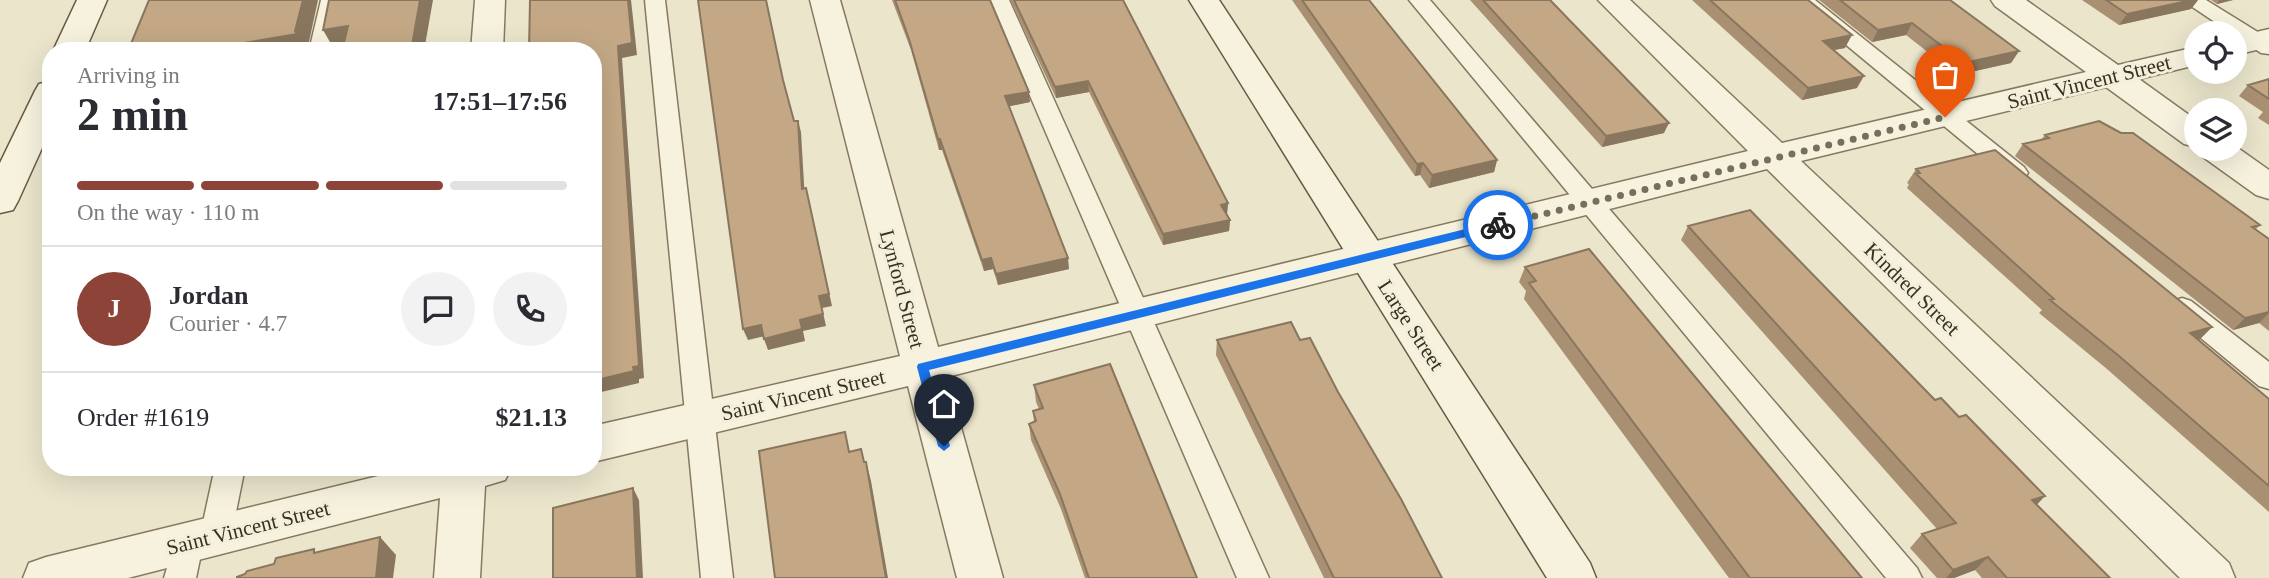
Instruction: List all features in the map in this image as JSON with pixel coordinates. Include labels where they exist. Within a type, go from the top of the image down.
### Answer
[{"type":"street","points":[[73,42],[92,0]]},
{"type":"street","points":[[488,42],[490,0]]},
{"type":"street","name":"Lynford Street","points":[[825,0],[980,578]]},
{"type":"street","name":"Large Street","points":[[1204,0],[1573,578]]},
{"type":"street","name":"Kindred Street","points":[[1613,0],[2212,578]]},
{"type":"street","points":[[2006,0],[2184,127]]},
{"type":"street","name":"Saint Vincent Street","points":[[602,442],[923,367],[1774,156],[2184,59]]},
{"type":"street","points":[[4,185],[42,109]]},
{"type":"street","points":[[2232,161],[2269,187]]},
{"type":"street","name":"Saint Vincent Street","points":[[46,578],[194,553],[449,476]]},
{"type":"street","points":[[457,578],[471,476]]},
{"type":"lane","points":[[322,42],[331,0]]},
{"type":"lane","points":[[655,0],[702,419],[716,578]]},
{"type":"lane","points":[[999,0],[1253,578]]},
{"type":"lane","points":[[1419,0],[1906,578]]},
{"type":"lane","points":[[1802,0],[2032,186]]},
{"type":"lane","points":[[2192,0],[2258,43]]},
{"type":"lane","points":[[2161,291],[2269,378]]},
{"type":"lane","points":[[194,553],[226,476]]},
{"type":"building","points":[[149,0],[303,0],[295,31],[297,34],[249,42],[132,42]]},
{"type":"building","points":[[329,0],[420,0],[413,42],[344,42],[348,26],[323,30]]},
{"type":"building","points":[[530,0],[628,0],[632,43],[618,46],[639,366],[633,367],[634,371],[602,379],[602,42],[529,42]]},
{"type":"building","points":[[698,0],[766,0],[783,80],[794,121],[798,121],[802,189],[806,188],[829,294],[819,296],[823,314],[800,320],[802,329],[764,339],[761,325],[743,329]]},
{"type":"building","points":[[895,0],[990,0],[1029,92],[1005,96],[1068,258],[996,274],[991,258],[982,260],[938,139]]},
{"type":"building","points":[[1014,0],[1123,0],[1228,203],[1221,205],[1230,220],[1163,234],[1088,81],[1055,87]]},
{"type":"building","points":[[1302,0],[1369,0],[1497,160],[1432,175],[1423,163],[1417,164]]},
{"type":"building","points":[[1483,0],[1550,0],[1669,123],[1606,136]]},
{"type":"building","points":[[1710,0],[1808,0],[1852,35],[1823,41],[1864,76],[1808,88]]},
{"type":"building","points":[[1840,0],[1950,0],[2019,51],[1964,63],[1912,23],[1878,30]]},
{"type":"building","points":[[2106,0],[2192,0],[2127,14]]},
{"type":"building","points":[[2269,79],[2269,99],[2248,85]]},
{"type":"building","points":[[2099,121],[2121,133],[2133,133],[2260,225],[2252,227],[2269,239],[2269,312],[2245,318],[2023,144],[2049,138],[2045,135]]},
{"type":"building","points":[[1995,150],[2212,327],[2190,333],[2269,399],[2269,486],[2050,300],[2054,299],[1916,174],[1920,173],[1916,169]]},
{"type":"building","points":[[1750,210],[1935,400],[1941,398],[1959,417],[1966,415],[2045,496],[2032,500],[2110,578],[2007,578],[1988,557],[1953,570],[1922,534],[1956,523],[1688,226]]},
{"type":"building","points":[[1589,249],[1862,578],[1750,578],[1529,283],[1536,281],[1525,267]]},
{"type":"building","points":[[1291,322],[1300,340],[1310,338],[1338,392],[1401,499],[1442,578],[1334,578],[1217,340]]},
{"type":"building","points":[[1110,364],[1197,578],[1089,578],[1060,494],[1029,424],[1036,421],[1033,411],[1043,408],[1034,385]]},
{"type":"building","points":[[845,432],[849,452],[861,449],[866,462],[886,578],[775,578],[759,451]]},
{"type":"building","points":[[633,488],[637,578],[553,578],[553,508]]},
{"type":"building","points":[[380,537],[376,578],[237,578],[247,571],[274,564],[276,558],[314,549],[314,553]]},
{"type":"way so far","points":[[1498,225],[1774,156],[1945,117]]},
{"type":"route","points":[[944,446],[923,367],[1498,225]]}]
